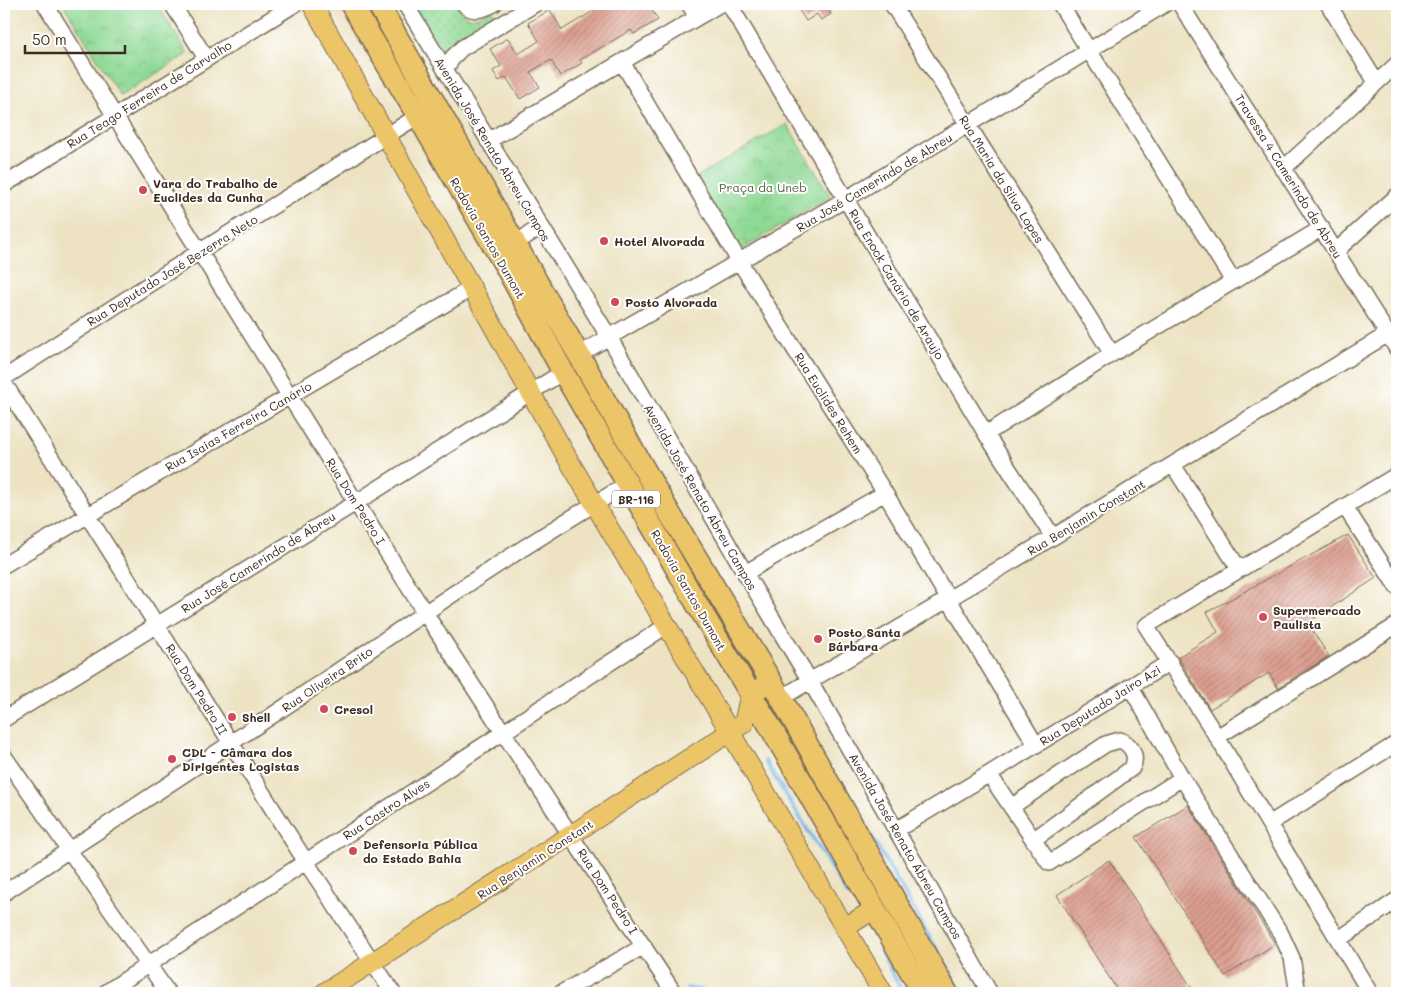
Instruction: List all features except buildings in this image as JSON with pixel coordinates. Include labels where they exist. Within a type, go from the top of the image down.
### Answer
[{"type":"highway","name":"Rodovia Santos Dumont","points":[[351,4],[418,116],[563,372],[771,728],[922,993]]},
{"type":"highway","name":"Rodovia Santos Dumont","points":[[378,4],[668,508],[792,716],[947,993]]},
{"type":"main road","points":[[312,4],[594,504],[666,626],[737,727],[844,928],[883,993]]},
{"type":"main road","name":"Rua Benjamin Constant","points":[[750,695],[776,689]]},
{"type":"main road","points":[[737,727],[750,695]]},
{"type":"main road","points":[[737,727],[771,728],[792,716]]},
{"type":"main road","name":"Rua Benjamin Constant","points":[[324,993],[737,727]]},
{"type":"main road","points":[[844,928],[875,909]]},
{"type":"street","name":"Rua Dom Pedro I","points":[[45,4],[425,612],[674,993]]},
{"type":"street","points":[[172,4],[206,58]]},
{"type":"street","name":"Rua Teago Ferreira de Carvalho","points":[[4,185],[295,4]]},
{"type":"street","name":"Avenida José Renato Abreu Campos","points":[[405,4],[609,337],[745,573],[810,680],[990,993]]},
{"type":"street","points":[[464,4],[471,9],[477,10],[494,4],[508,20]]},
{"type":"street","points":[[445,70],[453,57],[462,48],[535,4]]},
{"type":"street","points":[[689,4],[697,17]]},
{"type":"street","points":[[488,141],[720,4]]},
{"type":"street","name":"Rua Enock Canário de Araujo","points":[[729,4],[986,434],[1054,537]]},
{"type":"street","name":"Rua Maria da Silva Lopes","points":[[892,4],[1112,354]]},
{"type":"street","points":[[1060,4],[1233,281]]},
{"type":"street","name":"Rua José Camerindo de Abreu","points":[[580,354],[846,199],[1165,4]]},
{"type":"street","name":"Travessa 4 Camerindo de Abreu","points":[[1180,4],[1397,349]]},
{"type":"street","points":[[1328,4],[1376,82]]},
{"type":"street","name":"Rua Euclides Rehem","points":[[622,62],[739,261],[885,493],[1036,745]]},
{"type":"street","points":[[1283,170],[1397,64]]},
{"type":"street","name":"Rua Deputado José Bezerra Neto","points":[[4,378],[199,252],[418,116]]},
{"type":"street","points":[[1336,251],[1397,196]]},
{"type":"street","points":[[516,243],[540,227]]},
{"type":"street","points":[[986,434],[1112,354],[1322,228]]},
{"type":"street","name":"Rua Isaias Ferreira Canário","points":[[4,565],[87,514],[472,288]]},
{"type":"street","name":"Rua Benjamin Constant","points":[[776,689],[810,680],[1054,537],[1388,334]]},
{"type":"street","name":"Rua José Camerindo de Abreu","points":[[4,719],[357,502],[563,372]]},
{"type":"street","name":"Rua Dom Pedro II","points":[[4,383],[306,862],[393,993]]},
{"type":"street","points":[[1173,465],[1240,569]]},
{"type":"street","name":"Rua Deputado Jairo Azi","points":[[896,830],[1170,662],[1146,626],[1397,475]]},
{"type":"street","name":"Rua Oliveira Brito","points":[[4,893],[231,744],[425,612],[628,484]]},
{"type":"street","points":[[745,573],[885,493]]},
{"type":"street","points":[[1345,507],[1397,587]]},
{"type":"street","points":[[1217,737],[1397,624]]},
{"type":"street","name":"Rua Castro Alves","points":[[105,993],[666,626]]},
{"type":"street","points":[[1170,662],[1370,993]]},
{"type":"street","points":[[1130,686],[1182,778],[1284,940],[1292,958],[1298,993]]},
{"type":"street","points":[[1011,807],[1106,744],[1120,740],[1131,747],[1135,757],[1132,768],[1033,840]]},
{"type":"street","points":[[1269,824],[1397,744]]},
{"type":"street","points":[[4,756],[168,993]]},
{"type":"street","points":[[989,774],[1046,861],[1051,862],[1182,778]]},
{"type":"street","points":[[1339,939],[1397,900]]},
{"type":"street","points":[[562,993],[644,946]]},
{"type":"green space","points":[[63,4],[157,4],[188,54],[120,96]]},
{"type":"green space","points":[[412,4],[455,4],[467,17],[480,16],[491,10],[495,13],[495,16],[461,38],[451,50],[443,52]]},
{"type":"green space","name":"Praça da Uneb","points":[[787,124],[831,197],[740,250],[696,177]]},
{"type":"waterway","points":[[765,761],[848,895]]},
{"type":"waterway","points":[[844,789],[962,993]]},
{"type":"waterway","points":[[880,950],[903,993]]},
{"type":"waterway","points":[[687,988],[717,993]]},
{"type":"place","name":"Vara do Trabalho de Euclides da Cunha","points":[[143,190]]},
{"type":"place","name":"Hotel Alvorada","points":[[604,241]]},
{"type":"place","name":"Posto Alvorada","points":[[615,302]]},
{"type":"place","name":"Supermercado Paulista","points":[[1263,617]]},
{"type":"place","name":"Posto Santa Bárbara","points":[[818,639]]},
{"type":"place","name":"Cresol","points":[[324,709]]},
{"type":"place","name":"Shell","points":[[232,717]]},
{"type":"place","name":"CDL - Câmara dos Dirigentes Logistas","points":[[172,759]]},
{"type":"place","name":"Defensoria Pública do Estado Bahia","points":[[353,851]]}]
